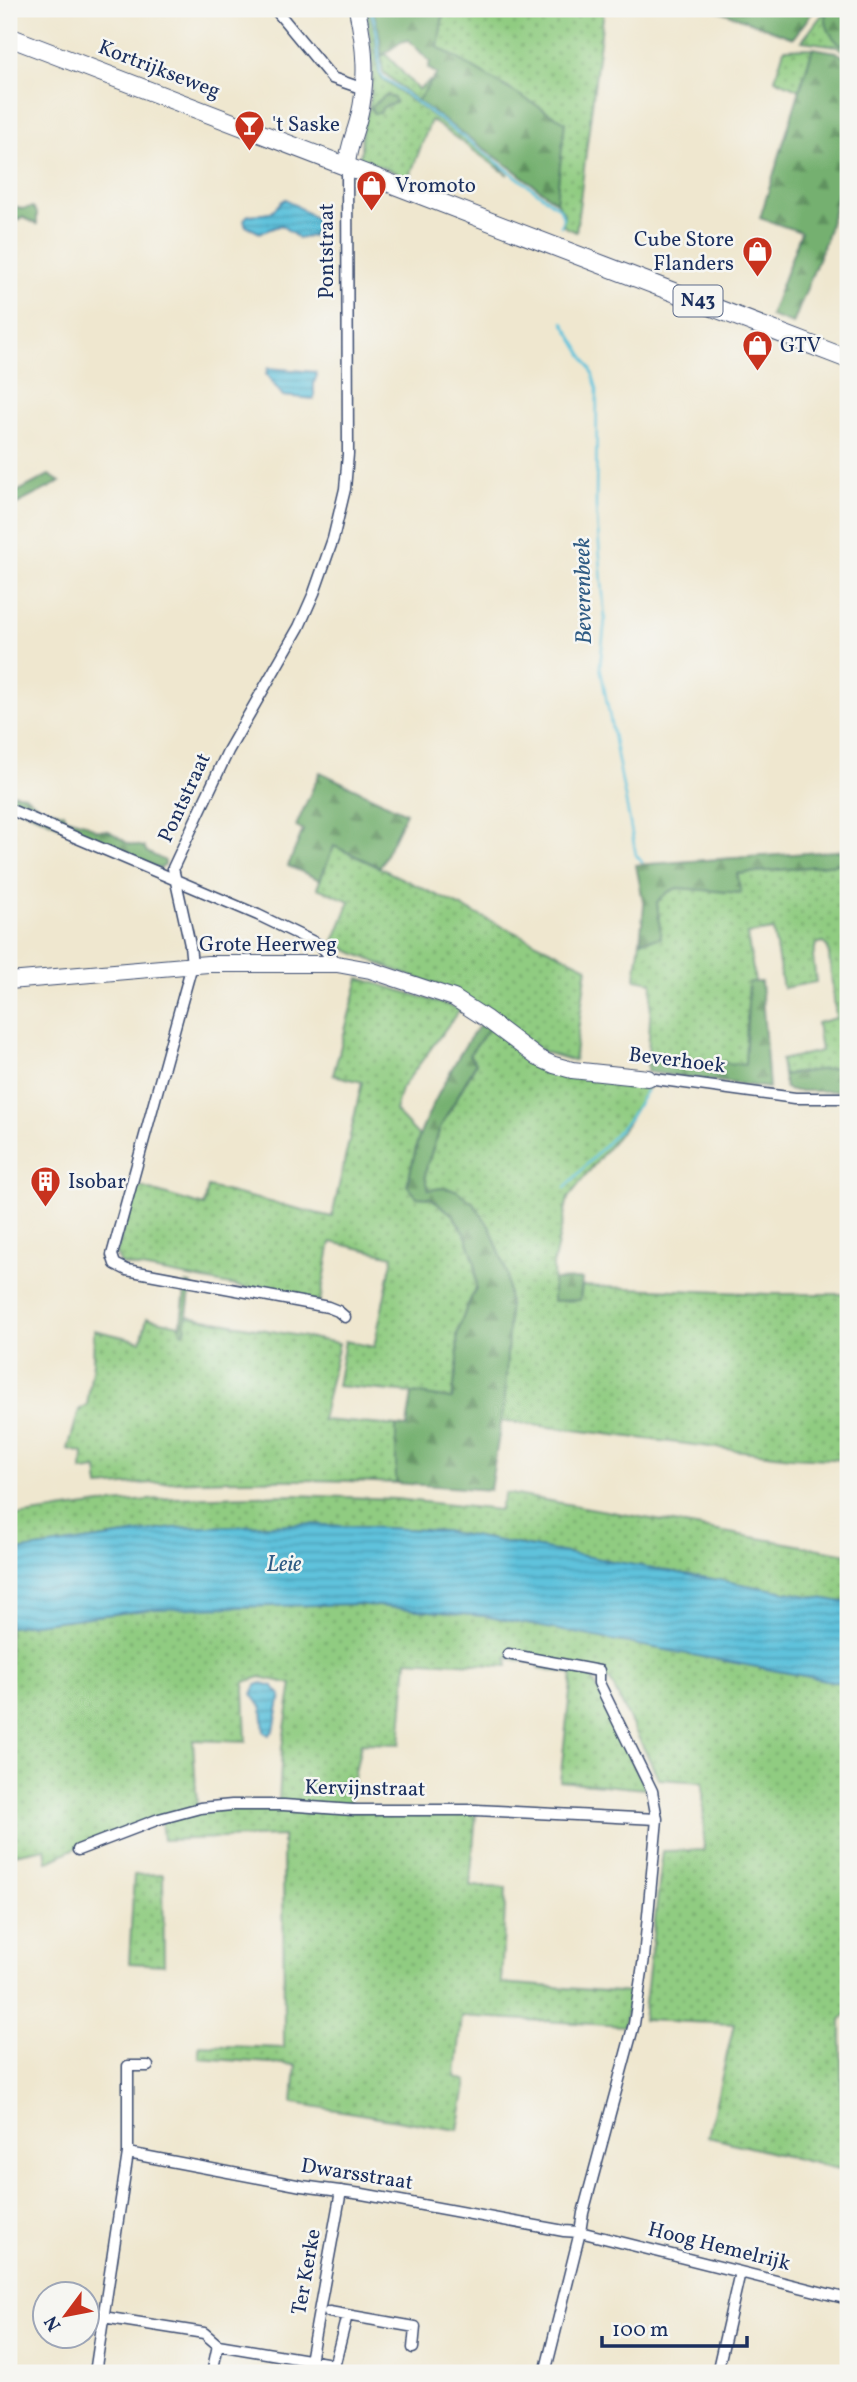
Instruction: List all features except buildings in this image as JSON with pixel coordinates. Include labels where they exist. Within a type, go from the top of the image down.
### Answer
[{"type":"main road","name":"Kortrijkseweg","points":[[9,37],[848,359]]},
{"type":"street","points":[[275,9],[332,78],[364,89]]},
{"type":"street","points":[[346,165],[348,147],[359,119],[364,89],[364,44],[356,9]]},
{"type":"street","name":"Pontstraat","points":[[345,1317],[328,1307],[127,1269],[118,1266],[114,1261],[113,1251],[192,965],[173,868],[228,751],[299,627],[314,593],[340,514],[348,454],[346,165]]},
{"type":"street","points":[[9,809],[258,915],[320,946],[337,964]]},
{"type":"street","name":"Grote Heerweg","points":[[9,981],[192,965],[337,964],[370,970],[454,998],[478,1012],[510,1037]]},
{"type":"street","name":"Beverhoek","points":[[510,1037],[538,1058],[560,1067],[795,1098],[848,1098]]},
{"type":"street","points":[[508,1654],[598,1671],[599,1684],[652,1791],[657,1819],[644,1958],[634,2024],[583,2213],[545,2373]]},
{"type":"street","name":"Kervijnstraat","points":[[78,1850],[159,1819],[200,1808],[232,1805],[284,1805],[353,1810],[476,1810],[657,1819]]},
{"type":"street","points":[[95,2373],[128,2153],[128,2066],[148,2066]]},
{"type":"street","name":"Dwarsstraat","points":[[128,2153],[302,2186],[580,2232]]},
{"type":"street","name":"Ter Kerke","points":[[310,2361],[341,2191]]},
{"type":"street","name":"Hoog Hemelrijk","points":[[580,2232],[848,2299]]},
{"type":"street","points":[[716,2373],[740,2272]]},
{"type":"street","name":"Ter Kerke","points":[[329,2312],[415,2328],[413,2348]]},
{"type":"street","points":[[218,2345],[310,2361],[336,2370],[347,2315]]},
{"type":"street","points":[[103,2317],[204,2333],[218,2345],[212,2373]]},
{"type":"green space","points":[[365,9],[369,9],[375,34],[378,71],[382,79],[496,162],[508,175],[431,120],[409,178],[359,158],[373,69]]},
{"type":"green space","points":[[373,9],[444,9],[438,47],[565,122],[556,202],[417,101],[437,74],[428,68],[430,62],[409,40],[401,42],[381,56]]},
{"type":"green space","points":[[444,9],[604,9],[576,232],[563,226],[564,213],[556,202],[564,122],[437,47]]},
{"type":"green space","points":[[715,9],[815,9],[793,38]]},
{"type":"green space","points":[[826,9],[848,9],[848,39],[841,45],[828,29]]},
{"type":"green space","points":[[825,11],[826,22],[841,45],[848,39],[848,53],[837,46],[802,41]]},
{"type":"green space","points":[[813,48],[799,90],[775,79],[784,49]]},
{"type":"green space","points":[[813,48],[836,52],[848,59],[848,156],[826,239],[793,324],[770,316],[801,232],[760,218]]},
{"type":"green space","points":[[386,54],[418,90],[430,81],[432,84],[417,101],[383,72],[381,56]]},
{"type":"green space","points":[[386,95],[394,98],[395,103],[383,107],[380,113],[373,113],[371,107]]},
{"type":"green space","points":[[9,203],[21,209],[33,207],[37,213],[37,224],[9,215]]},
{"type":"green space","points":[[49,475],[60,482],[9,508],[9,496]]},
{"type":"green space","points":[[320,772],[406,813],[380,867],[334,846],[320,880],[288,866],[303,830],[296,826]]},
{"type":"green space","points":[[9,793],[25,795],[39,807],[64,813],[66,818],[85,823],[96,830],[109,831],[129,844],[144,847],[147,852],[165,861],[165,865],[160,869],[19,808],[9,802]]},
{"type":"green space","points":[[334,846],[587,967],[574,1061],[544,1052],[459,993],[333,944],[350,901],[317,888]]},
{"type":"green space","points":[[848,850],[848,863],[737,874],[741,893],[677,888],[657,902],[661,938],[640,941],[644,906],[636,865]]},
{"type":"green space","points":[[848,863],[848,1066],[783,1075],[781,1060],[821,1051],[817,1023],[836,1018],[828,948],[823,942],[816,944],[813,957],[816,982],[783,988],[773,930],[747,934],[755,982],[749,982],[745,1065],[648,1055],[652,982],[635,979],[640,941],[661,938],[657,902],[677,888],[740,893],[737,874]]},
{"type":"green space","points":[[359,978],[460,1009],[401,1089],[395,1111],[419,1136],[407,1185],[417,1197],[431,1198],[453,1215],[466,1236],[475,1262],[476,1288],[457,1335],[458,1360],[452,1400],[412,1393],[337,1386],[345,1341],[374,1347],[393,1256],[331,1242],[320,1302],[121,1264],[116,1254],[137,1186],[204,1206],[208,1187],[332,1217],[362,1082],[333,1075]]},
{"type":"green space","points":[[749,982],[761,982],[769,1088],[647,1072],[648,1055],[745,1065]]},
{"type":"green space","points":[[484,1022],[490,1027],[469,1055],[476,1063],[441,1126],[425,1176],[429,1190],[456,1190],[473,1203],[490,1227],[507,1273],[509,1312],[505,1398],[490,1490],[396,1483],[396,1426],[407,1427],[412,1393],[452,1399],[458,1360],[457,1335],[476,1288],[475,1262],[466,1236],[453,1215],[431,1198],[417,1197],[407,1185],[419,1137],[430,1111],[458,1057]]},
{"type":"green space","points":[[490,1027],[533,1062],[650,1084],[626,1125],[568,1198],[553,1265],[554,1301],[580,1300],[582,1286],[768,1294],[848,1294],[848,1460],[791,1457],[502,1421],[509,1312],[507,1273],[490,1227],[442,1188],[429,1190],[425,1176],[441,1126],[476,1064],[469,1055]]},
{"type":"green space","points":[[848,1066],[848,1091],[790,1091],[785,1088],[783,1075]]},
{"type":"green space","points":[[582,1279],[580,1300],[553,1301],[553,1280]]},
{"type":"green space","points":[[186,1283],[191,1284],[185,1331],[182,1333],[180,1330]]},
{"type":"green space","points":[[187,1316],[339,1343],[322,1420],[396,1426],[396,1483],[247,1480],[99,1487],[97,1469],[82,1471],[83,1453],[68,1449],[79,1410],[87,1405],[94,1330],[141,1341],[147,1318],[180,1325],[180,1330],[185,1331]]},
{"type":"green space","points":[[505,1493],[848,1554],[848,1603],[443,1531],[304,1524],[174,1528],[9,1552],[9,1517],[101,1504],[173,1498],[294,1495],[395,1499],[499,1510]]},
{"type":"green space","points":[[355,1604],[484,1616],[848,1684],[848,2012],[841,2020],[842,2170],[708,2137],[734,2024],[643,2020],[663,1851],[704,1850],[703,1782],[659,1779],[610,1680],[592,1678],[646,1789],[560,1781],[572,1674],[507,1658],[508,1666],[407,1660],[400,1744],[361,1743],[348,1808],[279,1802],[282,1747],[292,1684],[260,1677],[245,1682],[246,1742],[193,1740],[197,1806],[90,1841],[47,1862],[45,1848],[9,1855],[9,1627],[152,1609]]},
{"type":"green space","points":[[225,1809],[476,1813],[470,1886],[506,1888],[501,1983],[631,1993],[624,2026],[462,2016],[456,2077],[467,2081],[458,2130],[293,2103],[296,2065],[199,2058],[199,2045],[284,2048],[283,1836],[163,1840],[161,1820]]},
{"type":"green space","points":[[163,1874],[164,1965],[129,1963],[134,1875]]},
{"type":"water","points":[[286,199],[315,218],[317,227],[312,236],[298,238],[281,225],[260,233],[246,226],[244,220],[247,216],[269,213]]},
{"type":"water","points":[[268,368],[315,372],[317,375],[314,399],[283,396],[266,374]]},
{"type":"water","name":"Leie","points":[[304,1524],[443,1531],[848,1603],[848,1684],[484,1616],[356,1604],[152,1609],[9,1627],[9,1552],[174,1528]]},
{"type":"water","points":[[262,1683],[273,1686],[281,1695],[274,1730],[269,1735],[264,1732],[262,1708],[252,1694],[256,1685]]},
{"type":"waterway","name":"Beverenbeek","points":[[371,9],[377,32],[380,73],[384,78],[560,209],[563,218],[561,226]]},
{"type":"waterway","name":"Beverenbeek","points":[[563,322],[591,369],[597,389],[596,506],[605,620],[600,666],[636,855],[642,862]]},
{"type":"waterway","name":"Beverenbeek","points":[[565,1188],[629,1119],[646,1091]]},
{"type":"place","name":"'t Saske","points":[[249,152]]},
{"type":"place","name":"Vromoto","points":[[372,213]]},
{"type":"place","name":"Cube Store Flanders","points":[[757,279]]},
{"type":"place","name":"GTV","points":[[757,373]]},
{"type":"place","name":"Isobar","points":[[45,1209]]}]
